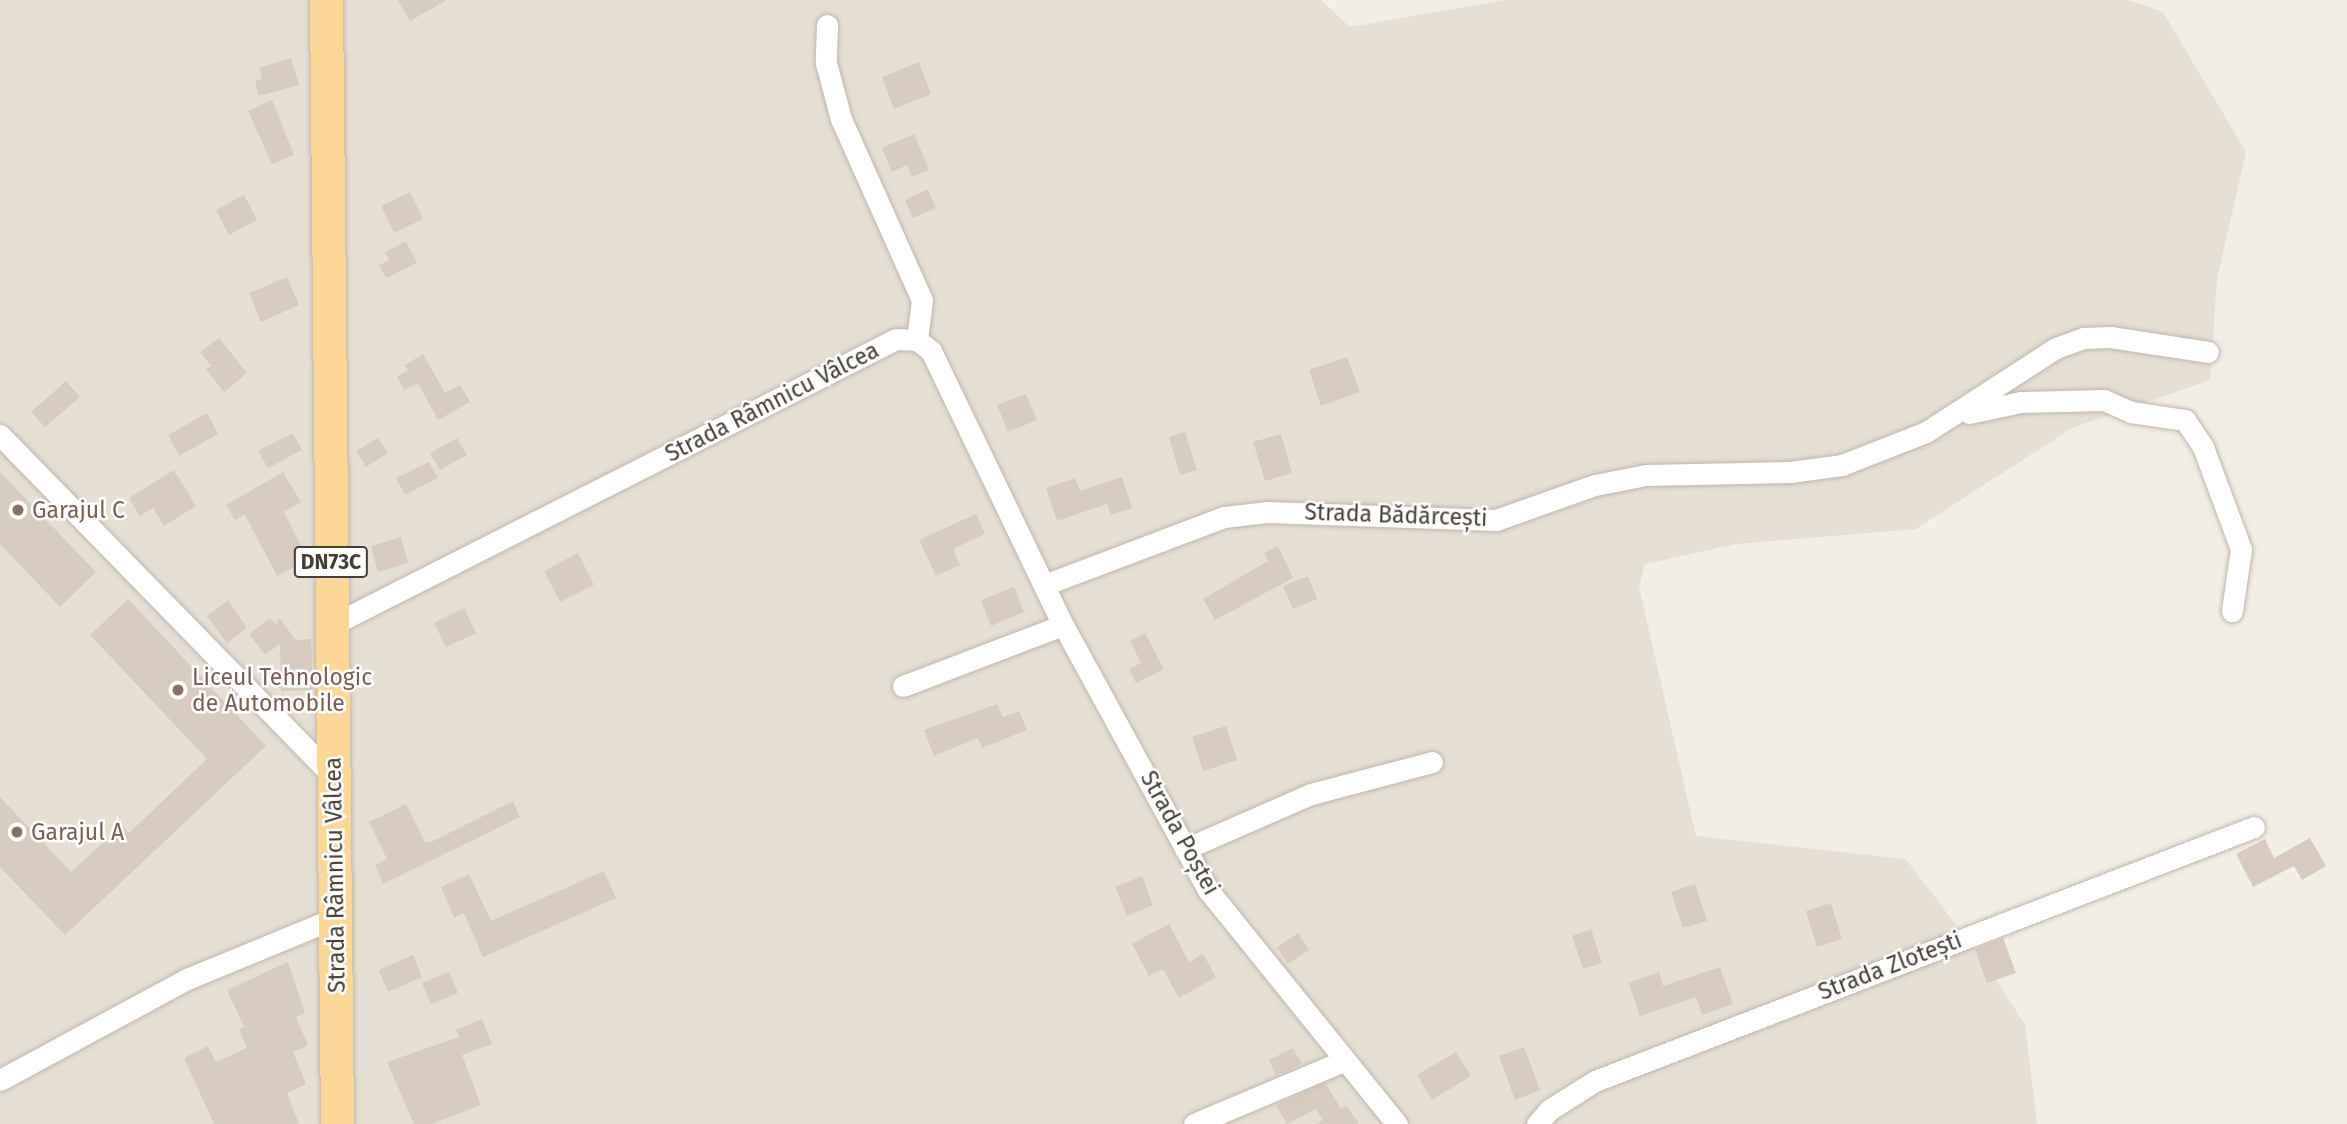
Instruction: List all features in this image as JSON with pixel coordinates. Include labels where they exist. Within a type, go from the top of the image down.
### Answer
[{"type":"main road","name":"Strada Râmnicu Vâlcea","points":[[326,0],[337,1124]]},
{"type":"street","points":[[827,25],[826,63],[841,119],[922,300],[917,340]]},
{"type":"street","name":"Strada Bădărcești","points":[[1044,585],[1224,517],[1267,512],[1496,520],[1595,485],[1646,475],[1790,472],[1842,465],[1901,443],[1952,416],[2056,348],[2083,338],[2110,337],[2208,352]]},
{"type":"street","name":"Strada Râmnicu Vâlcea","points":[[332,625],[896,339],[917,340]]},
{"type":"street","name":"Strada Poștei","points":[[917,340],[931,351],[1062,625],[1132,745],[1208,890],[1343,1061],[1397,1124]]},
{"type":"street","name":"Strada Bădărcești","points":[[1952,416],[2021,402],[2075,399],[2104,400],[2131,412],[2186,421],[2203,447],[2241,549],[2232,611]]},
{"type":"street","points":[[0,435],[334,777]]},
{"type":"street","points":[[903,686],[1062,625]]},
{"type":"street","points":[[1185,849],[1311,794],[1433,762]]},
{"type":"street","name":"Strada Zlotești","points":[[1537,1124],[1549,1110],[1595,1081],[2254,827]]},
{"type":"street","points":[[0,1080],[187,979],[335,918]]},
{"type":"street","points":[[1194,1124],[1343,1061]]},
{"type":"shaded area","points":[[0,0],[1321,0],[1350,27],[1505,0],[2128,0],[2163,12],[2246,152],[2217,279],[2210,380],[2072,428],[1916,529],[1736,544],[1645,564],[1639,587],[1696,836],[1906,859],[1990,970],[2025,1025],[2037,1124],[0,1124]]},
{"type":"building","points":[[398,0],[447,0],[410,21]]},
{"type":"building","points":[[291,58],[299,85],[259,96],[255,81],[262,79],[259,68]]},
{"type":"building","points":[[919,62],[931,94],[894,109],[882,77]]},
{"type":"building","points":[[272,100],[294,155],[272,164],[248,111]]},
{"type":"building","points":[[914,134],[929,170],[912,177],[907,165],[892,172],[882,148]]},
{"type":"building","points":[[928,189],[936,208],[913,218],[905,200]]},
{"type":"building","points":[[410,192],[423,219],[394,233],[381,206]]},
{"type":"building","points":[[244,195],[257,220],[229,235],[216,210]]},
{"type":"building","points":[[406,241],[417,263],[386,278],[379,265],[389,260],[385,252]]},
{"type":"building","points":[[287,277],[299,305],[261,322],[249,293]]},
{"type":"building","points":[[219,338],[247,373],[224,392],[206,369],[211,366],[200,352]]},
{"type":"building","points":[[423,354],[445,393],[460,385],[470,402],[438,420],[418,383],[404,390],[397,377],[408,370],[405,365]]},
{"type":"building","points":[[1347,357],[1360,392],[1321,406],[1309,370]]},
{"type":"building","points":[[66,381],[80,397],[45,427],[31,412]]},
{"type":"building","points":[[1026,394],[1037,420],[1008,432],[997,405]]},
{"type":"building","points":[[207,413],[218,434],[179,456],[168,435]]},
{"type":"building","points":[[1185,432],[1197,470],[1180,475],[1169,437]]},
{"type":"building","points":[[293,433],[302,450],[268,468],[258,451]]},
{"type":"building","points":[[1281,434],[1292,473],[1265,481],[1253,442]]},
{"type":"building","points":[[378,438],[388,453],[366,467],[356,451]]},
{"type":"building","points":[[457,438],[467,455],[440,470],[430,453]]},
{"type":"building","points":[[429,462],[438,478],[405,495],[396,478]]},
{"type":"building","points":[[174,470],[196,506],[164,526],[153,508],[140,516],[129,498]]},
{"type":"building","name":"Garajul C","points":[[0,472],[96,572],[60,607],[0,544]]},
{"type":"building","points":[[283,472],[301,502],[284,512],[308,560],[277,576],[245,515],[235,520],[226,505]]},
{"type":"building","points":[[1122,477],[1132,508],[1111,515],[1107,504],[1057,521],[1046,488],[1075,478],[1080,491]]},
{"type":"building","points":[[976,514],[985,534],[953,549],[960,565],[936,576],[919,540]]},
{"type":"building","points":[[401,537],[408,563],[378,572],[371,546]]},
{"type":"building","points":[[1278,546],[1293,578],[1215,620],[1203,599],[1268,561],[1264,553]]},
{"type":"building","points":[[578,553],[594,585],[560,602],[544,571]]},
{"type":"building","points":[[1308,576],[1317,599],[1293,609],[1283,586]]},
{"type":"building","points":[[1014,587],[1024,612],[991,626],[981,600]]},
{"type":"building","name":"Liceul Tehnologic de Automobile","points":[[128,599],[266,746],[65,935],[0,867],[0,797],[71,872],[122,825],[129,833],[207,759],[90,635]]},
{"type":"building","points":[[228,600],[247,628],[227,643],[207,616]]},
{"type":"building","points":[[464,608],[476,633],[446,647],[434,623]]},
{"type":"building","points":[[270,618],[276,625],[279,618],[296,640],[311,639],[313,690],[281,691],[280,644],[265,655],[249,634]]},
{"type":"building","points":[[1145,633],[1164,669],[1136,683],[1129,669],[1141,663],[1130,641]]},
{"type":"building","points":[[997,704],[1003,717],[1019,711],[1027,730],[982,748],[978,738],[934,756],[924,730]]},
{"type":"building","points":[[1226,726],[1237,760],[1203,771],[1192,737]]},
{"type":"building","points":[[513,801],[520,817],[383,884],[375,865],[387,859],[369,822],[406,804],[425,842],[431,842]]},
{"type":"building","points":[[2310,838],[2326,866],[2302,880],[2294,866],[2253,887],[2236,854],[2265,839],[2274,858]]},
{"type":"building","points":[[604,871],[616,898],[483,957],[464,913],[454,918],[441,887],[469,874],[491,921]]},
{"type":"building","points":[[1142,876],[1153,905],[1127,916],[1115,887]]},
{"type":"building","points":[[1695,884],[1707,921],[1683,928],[1671,892]]},
{"type":"building","points":[[1831,903],[1842,939],[1817,947],[1806,911]]},
{"type":"building","points":[[1169,924],[1189,962],[1203,954],[1216,977],[1179,998],[1163,969],[1149,976],[1132,944]]},
{"type":"building","points":[[1591,929],[1602,963],[1583,969],[1572,936]]},
{"type":"building","points":[[1298,933],[1309,950],[1288,964],[1277,947]]},
{"type":"building","points":[[2003,938],[2016,973],[1987,983],[1975,949]]},
{"type":"building","points":[[413,955],[422,977],[388,992],[379,970]]},
{"type":"building","points":[[288,962],[305,1013],[296,1017],[308,1045],[293,1052],[306,1084],[287,1093],[299,1124],[214,1124],[184,1058],[208,1046],[216,1062],[247,1048],[239,1030],[244,1027],[227,990]]},
{"type":"building","points":[[1720,967],[1733,1004],[1702,1015],[1696,997],[1640,1016],[1629,983],[1659,972],[1663,986]]},
{"type":"building","points":[[449,972],[458,993],[431,1004],[422,983]]},
{"type":"building","points":[[482,1019],[492,1044],[462,1055],[481,1105],[432,1124],[414,1124],[387,1062],[459,1037],[456,1030]]},
{"type":"building","points":[[1524,1047],[1540,1090],[1515,1100],[1499,1056]]},
{"type":"building","points":[[1293,1048],[1302,1064],[1276,1075],[1269,1060]]},
{"type":"building","points":[[1456,1052],[1471,1076],[1432,1100],[1417,1075]]},
{"type":"building","points":[[1325,1083],[1341,1109],[1346,1105],[1359,1124],[1317,1124],[1323,1120],[1316,1109],[1287,1124],[1276,1105]]},
{"type":"place","name":"Garajul C","points":[[18,510]]},
{"type":"place","name":"Liceul Tehnologic de Automobile","points":[[178,690]]},
{"type":"place","name":"Garajul A","points":[[17,832]]}]
